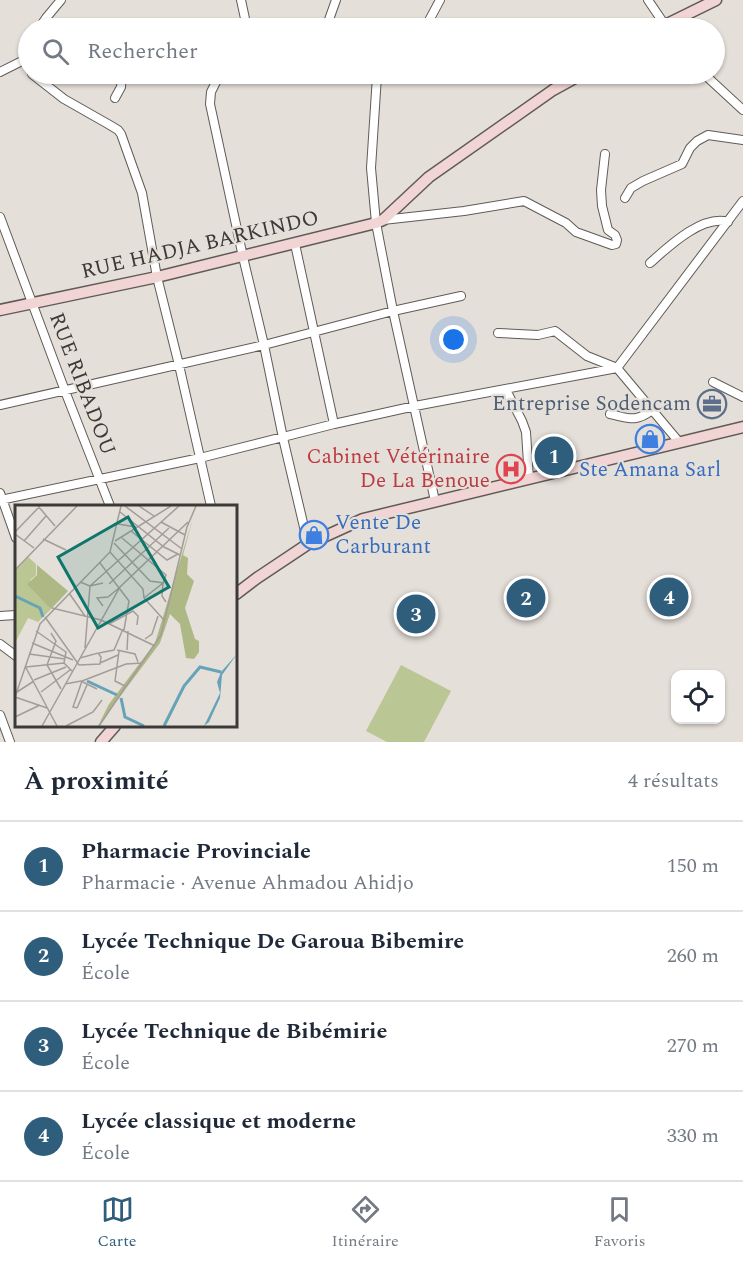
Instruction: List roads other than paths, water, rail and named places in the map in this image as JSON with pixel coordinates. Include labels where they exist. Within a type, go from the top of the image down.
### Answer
[{"type":"street","points":[[46,18],[61,0]]},
{"type":"street","points":[[241,0],[244,18]]},
{"type":"street","points":[[330,18],[336,0]]},
{"type":"street","points":[[430,18],[440,0]]},
{"type":"street","points":[[648,0],[659,18]]},
{"type":"street","points":[[681,18],[716,0]]},
{"type":"street","points":[[0,72],[18,62]]},
{"type":"street","points":[[45,84],[64,99],[118,130],[121,134],[142,193],[157,277],[211,505]]},
{"type":"street","points":[[116,98],[122,84]]},
{"type":"street","points":[[216,84],[210,104],[308,544]]},
{"type":"street","points":[[376,84],[371,168],[393,311],[435,501]]},
{"type":"street","points":[[380,222],[429,177],[564,84]]},
{"type":"street","points":[[715,84],[743,110]]},
{"type":"street","points":[[624,198],[631,188],[682,164],[690,148],[708,135],[743,140]]},
{"type":"street","points":[[380,222],[524,201],[576,232],[612,245],[616,244],[615,235],[608,230],[602,206],[602,171],[605,154]]},
{"type":"street","points":[[15,535],[1,498],[200,458],[415,406],[617,368],[743,201]]},
{"type":"street","name":"RUE RIBADOU","points":[[0,217],[109,505]]},
{"type":"street","points":[[650,263],[693,229],[723,220],[728,222]]},
{"type":"street","name":"RUE HADJA BARKINDO","points":[[0,310],[157,277],[380,222]]},
{"type":"street","points":[[295,243],[334,424]]},
{"type":"street","points":[[0,405],[264,345],[393,311],[461,296]]},
{"type":"street","points":[[498,333],[538,335],[555,331],[587,356],[617,368],[680,442]]},
{"type":"street","points":[[713,382],[743,397]]},
{"type":"street","points":[[506,390],[526,432],[529,479]]},
{"type":"street","points":[[610,414],[638,419],[652,410]]},
{"type":"street","points":[[237,593],[308,544],[363,519],[743,427]]},
{"type":"street","points":[[0,616],[15,615]]},
{"type":"street","points":[[0,644],[15,655]]},
{"type":"street","points":[[0,715],[10,742]]},
{"type":"street","points":[[101,742],[111,727]]},
{"type":"place","name":"Entreprise Sodencam","points":[[712,404]]},
{"type":"place","name":"Ste Amana Sarl","points":[[650,439]]},
{"type":"place","name":"Pharmacie Provinciale","points":[[554,456]]},
{"type":"place","name":"Cabinet Vétérinaire De La Benoue","points":[[511,469]]},
{"type":"place","name":"Vente De Carburant","points":[[314,535]]},
{"type":"place","name":"Lycée classique et moderne","points":[[669,597]]},
{"type":"place","name":"Lycée Technique De Garoua Bibemire","points":[[526,598]]},
{"type":"place","name":"Lycée Technique de Bibémirie","points":[[416,614]]}]
